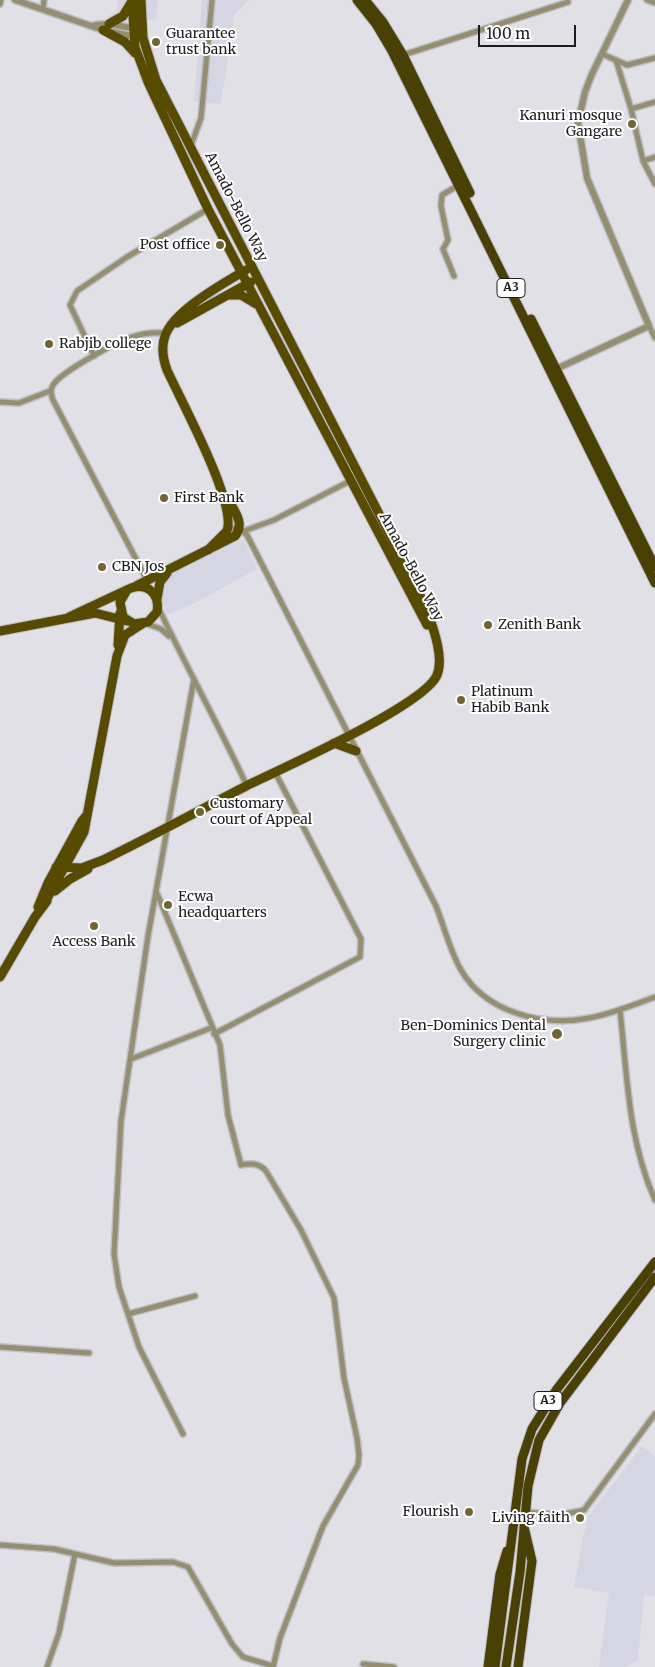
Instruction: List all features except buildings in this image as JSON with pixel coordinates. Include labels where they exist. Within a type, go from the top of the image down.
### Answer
[{"type":"highway","name":"A3","points":[[357,0],[388,43],[655,583]]},
{"type":"highway","name":"A3","points":[[366,0],[383,22],[403,55],[655,567]]},
{"type":"highway","name":"A3","points":[[495,1667],[522,1459],[532,1429],[559,1386],[655,1262]]},
{"type":"highway","name":"A3","points":[[506,1667],[520,1572],[524,1512],[531,1469],[544,1428],[655,1277]]},
{"type":"highway","points":[[518,1667],[532,1562],[523,1522]]},
{"type":"highway","points":[[488,1667],[500,1574],[505,1555],[511,1545]]},
{"type":"main road","name":"Amado-Bello Way","points":[[132,0],[137,33],[156,80],[420,594],[435,641]]},
{"type":"main road","points":[[132,0],[123,16],[106,27],[125,42],[136,55]]},
{"type":"main road","name":"Amado-Bello Way","points":[[141,0],[136,55],[208,209],[435,641]]},
{"type":"main road","points":[[221,285],[231,268],[226,243]]},
{"type":"main road","points":[[69,617],[230,540],[241,530],[237,516],[221,488],[165,363],[162,348],[168,330],[189,307],[251,267]]},
{"type":"main road","points":[[168,330],[247,283],[258,279]]},
{"type":"main road","points":[[227,295],[241,294],[259,307]]},
{"type":"main road","points":[[208,550],[224,535],[228,527],[228,512],[221,488]]},
{"type":"main road","points":[[117,656],[125,635],[153,618],[160,582],[171,569]]},
{"type":"main road","points":[[35,917],[41,898],[84,832],[117,656],[122,616],[121,598],[131,589],[144,587],[156,600]]},
{"type":"main road","points":[[0,630],[95,613],[122,616],[144,624]]},
{"type":"main road","points":[[61,867],[82,868],[103,860],[348,736],[409,702],[432,683],[439,664],[435,641]]},
{"type":"main road","points":[[334,743],[356,751]]},
{"type":"main road","points":[[0,977],[44,904],[62,885],[103,860]]},
{"type":"main road","points":[[44,904],[61,867]]},
{"type":"street","points":[[15,0],[94,25],[137,33]]},
{"type":"street","points":[[43,9],[44,0]]},
{"type":"street","points":[[190,148],[201,118],[212,0]]},
{"type":"street","points":[[628,0],[585,92],[578,123],[582,162],[587,178],[655,337]]},
{"type":"street","points":[[647,0],[655,3]]},
{"type":"street","points":[[403,55],[568,2]]},
{"type":"street","points":[[602,54],[627,65],[655,58]]},
{"type":"street","points":[[616,60],[631,108],[643,161],[655,184]]},
{"type":"street","points":[[631,108],[655,102]]},
{"type":"street","points":[[643,161],[655,157]]},
{"type":"street","points":[[454,276],[443,249],[448,240],[441,206],[442,196],[459,185]]},
{"type":"street","points":[[94,356],[70,305],[77,292],[151,241],[208,209]]},
{"type":"street","points":[[556,369],[649,326]]},
{"type":"street","points":[[168,330],[132,337],[94,356],[61,377],[52,386],[50,391],[147,581],[173,640],[247,786]]},
{"type":"street","points":[[0,402],[19,403],[50,391]]},
{"type":"street","points":[[228,527],[241,530],[274,520],[360,477]]},
{"type":"street","points":[[241,530],[436,906],[461,969],[475,987],[499,1006],[540,1019],[577,1020],[620,1010],[655,997]]},
{"type":"street","points":[[144,624],[161,629],[173,640]]},
{"type":"street","points":[[183,1434],[139,1347],[118,1287],[114,1254],[118,1158],[131,1059],[156,891],[169,828],[194,680]]},
{"type":"street","points":[[131,1059],[212,1031],[360,957],[361,939],[275,772]]},
{"type":"street","points":[[0,1545],[54,1549],[114,1563],[173,1562],[188,1567],[232,1644],[243,1657],[273,1667],[280,1638],[324,1526],[353,1474],[359,1455],[344,1378],[334,1298],[301,1230],[266,1171],[262,1166],[251,1163],[241,1165],[228,1115],[220,1046],[212,1031],[156,891]]},
{"type":"street","points":[[620,1010],[634,1134],[642,1168],[655,1200]]},
{"type":"street","points":[[128,1314],[195,1296]]},
{"type":"street","points":[[0,1347],[89,1353]]},
{"type":"street","points":[[524,1512],[561,1515],[584,1510],[655,1414]]},
{"type":"street","points":[[46,1667],[59,1633],[75,1554]]},
{"type":"street","points":[[363,1664],[394,1667]]},
{"type":"shaded area","points":[[118,0],[158,0],[156,20],[106,18],[117,11]]},
{"type":"shaded area","points":[[202,0],[249,0],[234,15],[221,104],[194,101]]},
{"type":"shaded area","points":[[243,539],[257,569],[197,602],[167,615],[161,599],[163,588],[171,575]]},
{"type":"shaded area","points":[[642,1446],[655,1456],[655,1596],[644,1595],[638,1660],[625,1667],[599,1667],[609,1593],[574,1587],[583,1537],[588,1517]]},
{"type":"place","name":"Guarantee trust bank","points":[[156,42]]},
{"type":"place","name":"Kanuri mosque Gangare","points":[[632,124]]},
{"type":"place","name":"Post office","points":[[220,245]]},
{"type":"place","name":"Rabjib college","points":[[49,344]]},
{"type":"place","name":"First Bank","points":[[164,498]]},
{"type":"place","name":"CBN Jos","points":[[102,567]]},
{"type":"place","name":"Zenith Bank","points":[[488,625]]},
{"type":"place","name":"Platinum Habib Bank","points":[[461,700]]},
{"type":"place","name":"Customary court of Appeal","points":[[200,812]]},
{"type":"place","name":"Ecwa headquarters","points":[[168,905]]},
{"type":"place","name":"Access Bank","points":[[94,926]]},
{"type":"place","name":"Ben-Dominics Dental Surgery clinic","points":[[557,1034]]},
{"type":"place","name":"Flourish","points":[[469,1512]]},
{"type":"place","name":"Living faith","points":[[580,1518]]}]
